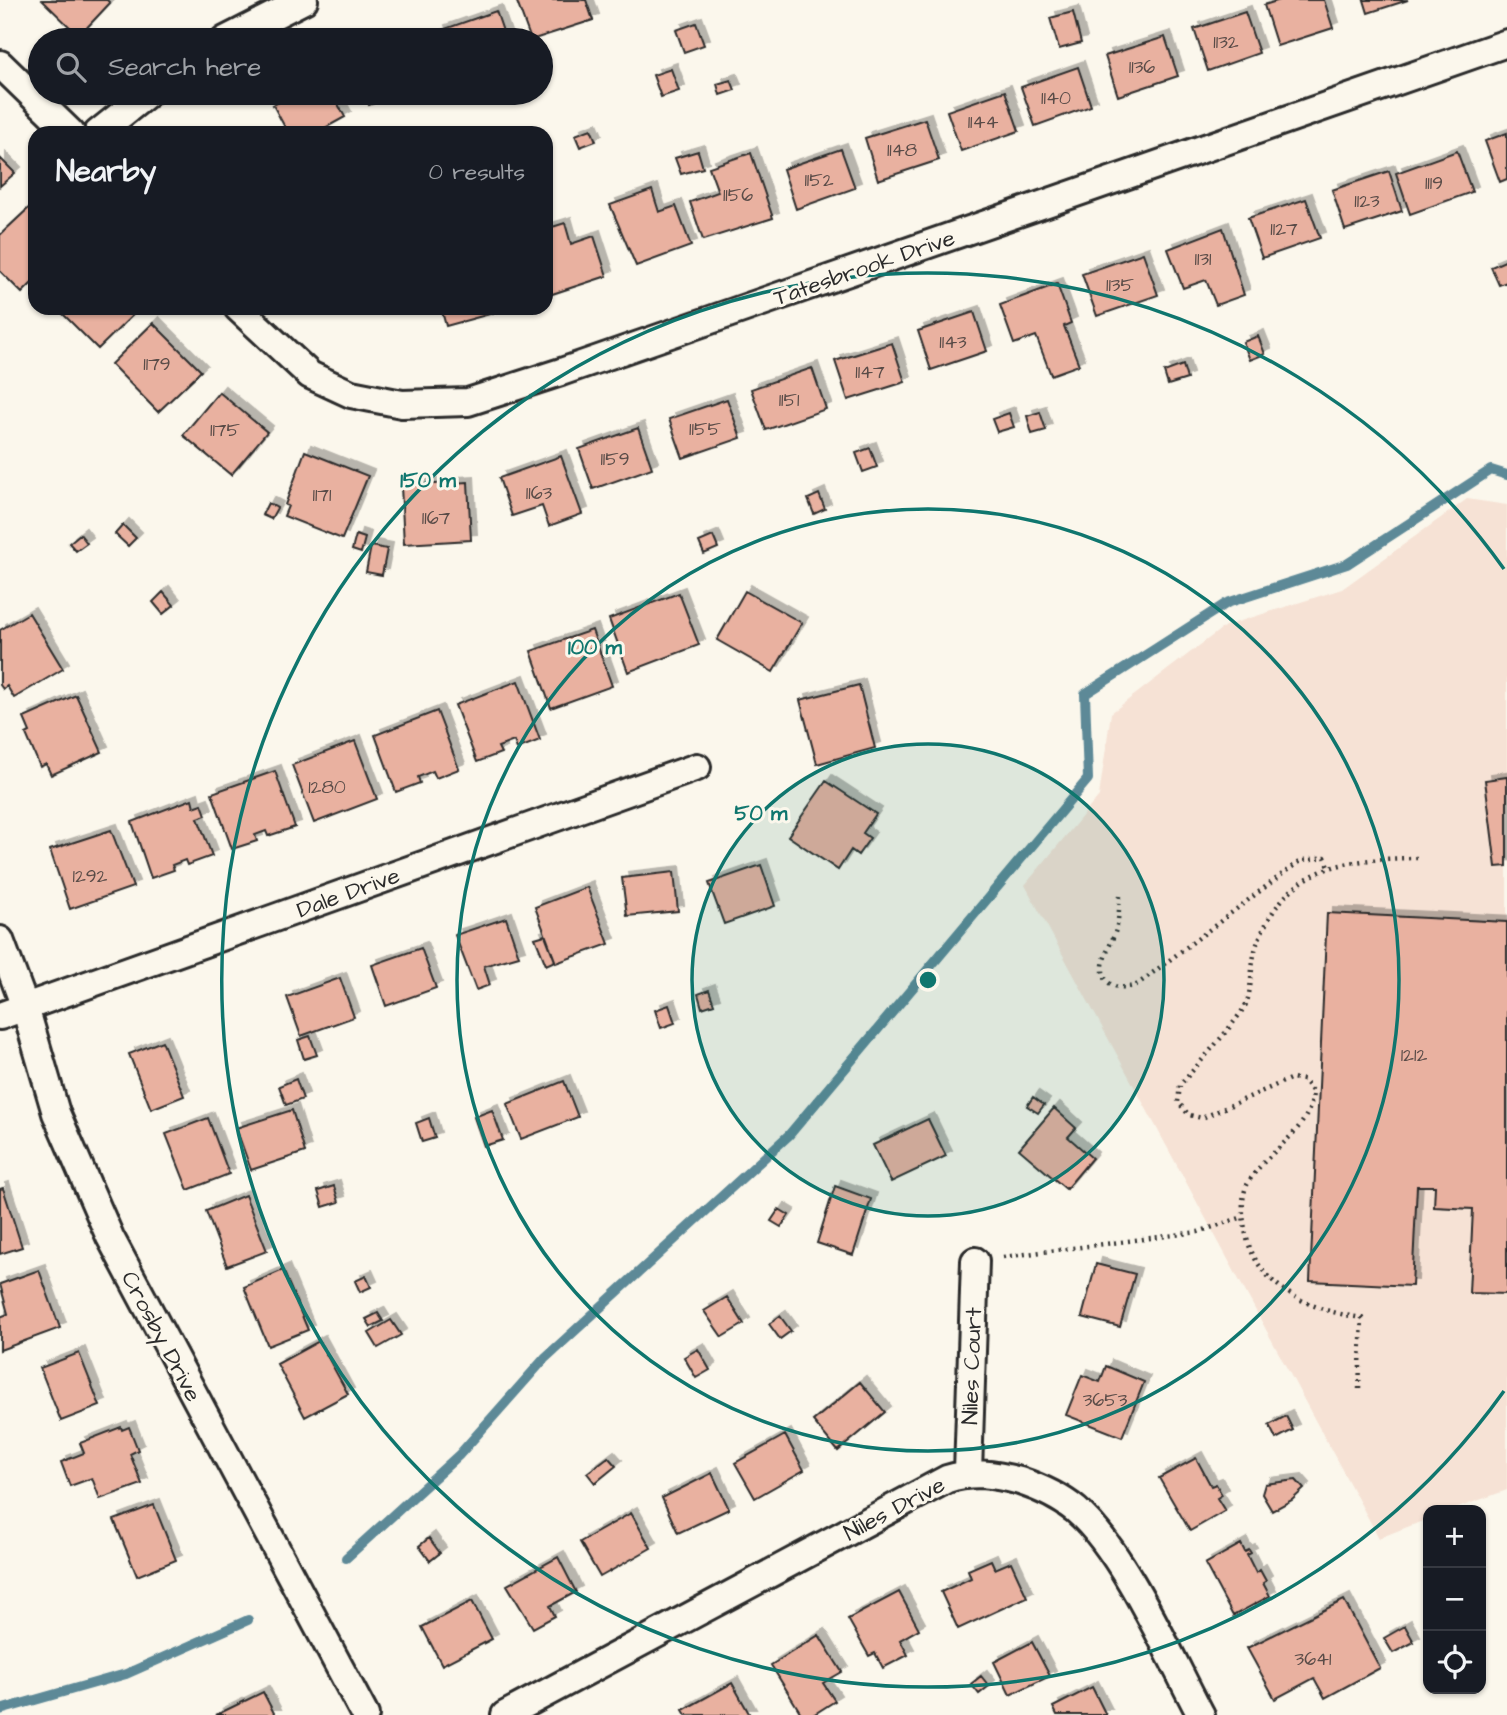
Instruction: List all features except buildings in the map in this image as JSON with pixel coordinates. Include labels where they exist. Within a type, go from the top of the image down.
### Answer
[{"type":"street","points":[[249,28],[304,0]]},
{"type":"street","name":"Tatesbrook Drive","points":[[246,315],[310,375],[351,394],[402,404],[468,402],[1507,43]]},
{"type":"street","points":[[0,64],[28,91]]},
{"type":"street","points":[[42,105],[64,126]]},
{"type":"street","points":[[107,126],[133,105]]},
{"type":"street","name":"Dale Drive","points":[[0,1016],[697,767]]},
{"type":"street","name":"Crosby Drive","points":[[0,940],[25,1007],[56,1113],[110,1237],[365,1715]]},
{"type":"street","name":"Niles Court","points":[[968,1472],[975,1261]]},
{"type":"street","name":"Niles Drive","points":[[505,1715],[947,1479],[968,1472],[1007,1477],[1046,1490],[1076,1510],[1100,1534],[1201,1715]]},
{"type":"path","points":[[1120,896],[1117,927],[1103,965],[1105,977],[1114,987],[1126,990],[1138,984],[1289,869],[1314,858],[1325,857],[1329,866]]},
{"type":"path","points":[[1359,1389],[1362,1318],[1322,1311],[1298,1300],[1280,1286],[1254,1258],[1245,1240],[1245,1188],[1256,1171],[1301,1125],[1312,1108],[1313,1091],[1303,1080],[1292,1078],[1202,1118],[1189,1115],[1178,1102],[1180,1085],[1247,1002],[1258,940],[1275,908],[1306,878],[1329,866],[1367,859],[1416,858]]},
{"type":"path","points":[[975,1261],[1198,1232],[1243,1217]]},
{"type":"shaded area","points":[[1467,499],[1507,505],[1507,1490],[1466,1505],[1423,1505],[1423,1521],[1379,1538],[1025,885],[1099,796],[1111,713],[1225,626],[1342,589]]},
{"type":"waterway","points":[[346,1558],[459,1455],[545,1358],[789,1135],[1088,779],[1085,694],[1227,603],[1347,564],[1491,470],[1507,475]]},
{"type":"waterway","points":[[0,1710],[126,1674],[248,1620]]}]
